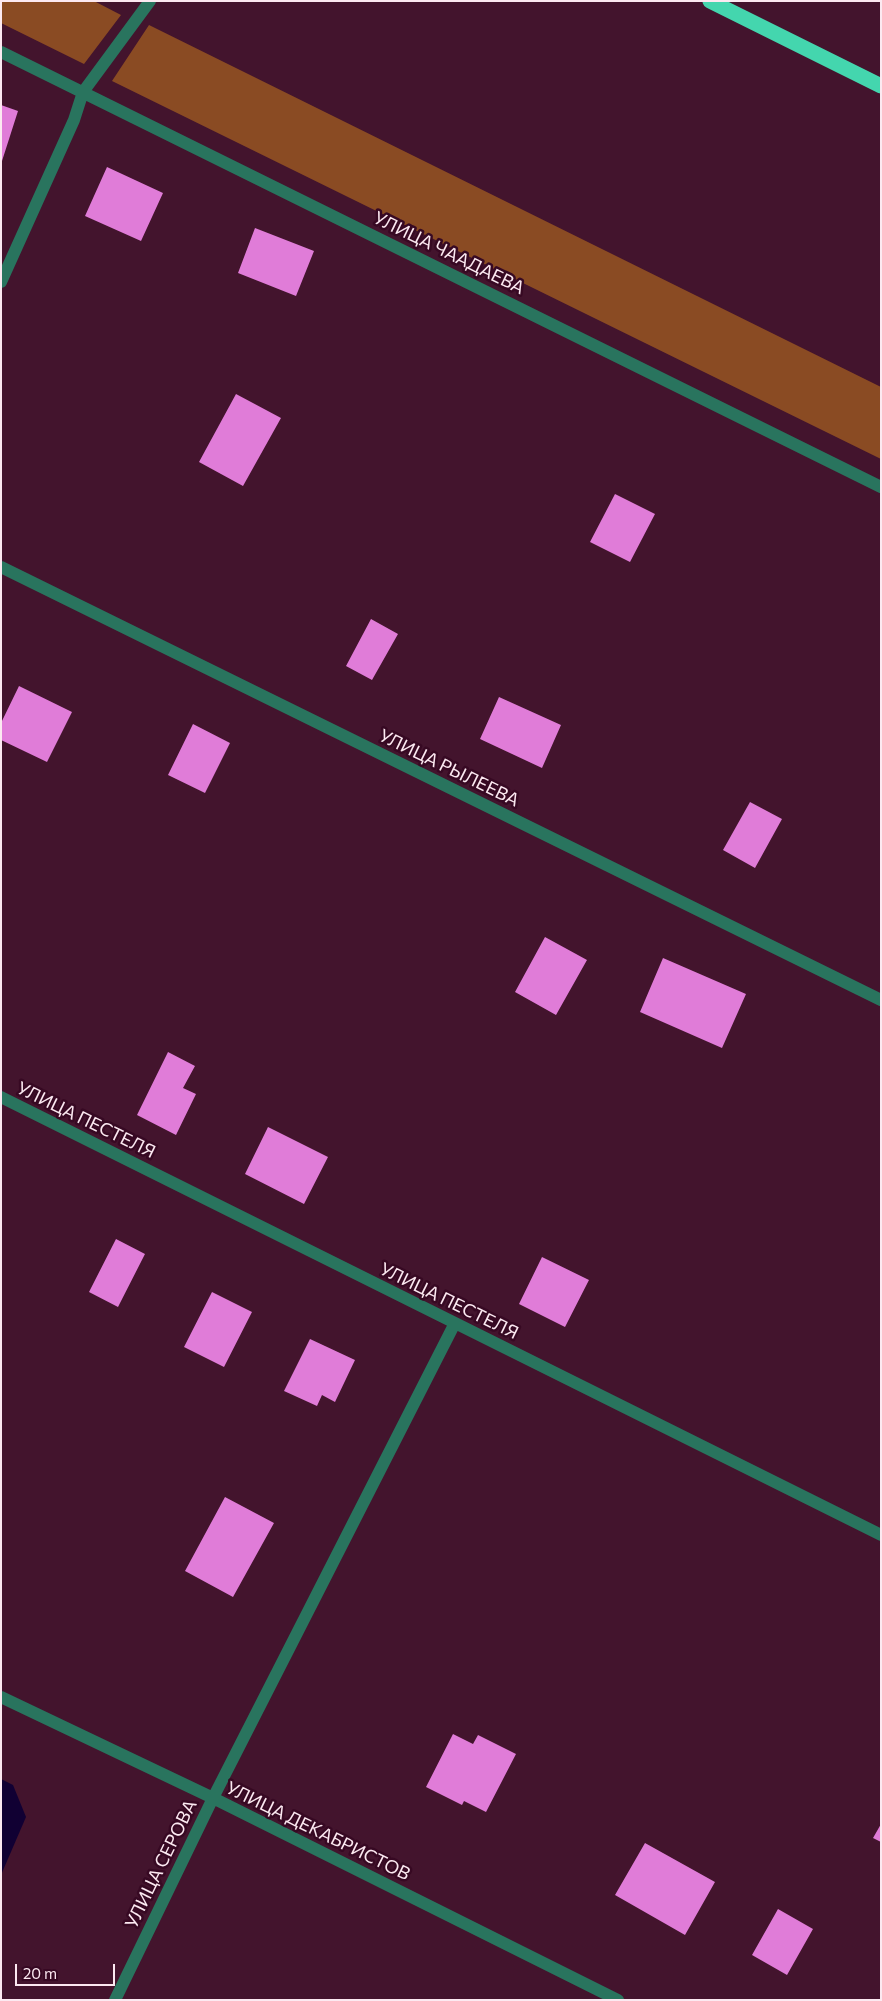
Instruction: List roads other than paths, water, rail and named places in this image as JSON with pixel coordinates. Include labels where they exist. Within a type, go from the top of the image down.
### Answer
[{"type":"highway","points":[[710,1],[881,86]]},
{"type":"street","points":[[1,282],[74,120],[83,92],[150,1]]},
{"type":"street","name":"УЛИЦА ЧААДАЕВА","points":[[1,52],[881,487]]},
{"type":"street","name":"УЛИЦА РЫЛЕЕВА","points":[[1,567],[881,1000]]},
{"type":"street","name":"УЛИЦА ПЕСТЕЛЯ","points":[[1,1098],[881,1535]]},
{"type":"street","name":"УЛИЦА СЕРОВА","points":[[115,2000],[213,1798],[455,1323]]},
{"type":"street","name":"УЛИЦА ДЕКАБРИСТОВ","points":[[1,1697],[213,1798],[618,2000]]}]
